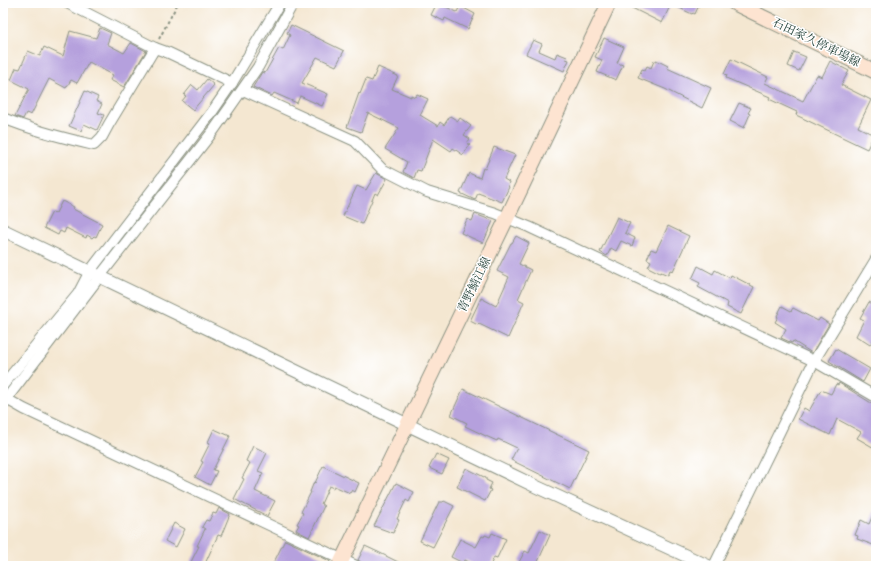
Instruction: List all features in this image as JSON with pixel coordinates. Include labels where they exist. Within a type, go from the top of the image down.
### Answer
[{"type":"main road","name":"青野鯖江線","points":[[341,563],[507,218],[608,3]]},
{"type":"main road","name":"石田家久停車場線","points":[[734,3],[876,72]]},
{"type":"street","points":[[67,3],[155,48],[169,53],[232,83]]},
{"type":"street","points":[[280,3],[232,83],[212,112],[5,398],[24,409],[341,563],[356,566]]},
{"type":"street","points":[[3,385],[214,130],[258,67],[293,3]]},
{"type":"street","points":[[3,118],[23,126],[94,145],[102,136],[155,48]]},
{"type":"street","points":[[243,90],[355,141],[382,169],[427,192],[507,218],[529,227],[814,361],[876,397]]},
{"type":"street","points":[[3,230],[537,487],[708,566]]},
{"type":"street","points":[[714,566],[814,361],[876,259]]},
{"type":"path","points":[[155,48],[178,3]]},
{"type":"building","points":[[437,3],[457,12],[460,6],[475,14],[468,29],[445,18],[444,21],[431,15]]},
{"type":"building","points":[[622,3],[700,3],[695,14],[671,4],[662,23]]},
{"type":"building","points":[[291,25],[344,51],[336,66],[317,57],[302,83],[328,94],[322,106],[300,96],[297,103],[274,93],[272,96],[253,87],[262,72],[265,73],[279,48],[283,50],[290,35],[287,33]]},
{"type":"building","points":[[100,28],[111,33],[107,44],[124,53],[131,43],[146,51],[124,87],[110,80],[113,75],[89,62],[77,83],[71,80],[66,88],[49,79],[31,115],[26,113],[23,119],[15,116],[29,89],[11,80],[16,68],[20,69],[28,51],[40,56],[44,47],[63,56],[70,31],[96,38]]},
{"type":"building","points":[[604,38],[624,47],[617,63],[623,65],[616,80],[597,72],[602,60],[595,57]]},
{"type":"building","points":[[533,40],[542,44],[539,51],[555,58],[557,53],[567,57],[566,59],[569,60],[564,71],[526,54]]},
{"type":"building","points":[[794,52],[806,57],[799,71],[788,66]]},
{"type":"building","points":[[731,59],[768,77],[765,83],[803,101],[817,75],[822,77],[830,61],[849,71],[841,85],[871,100],[858,127],[874,135],[867,149],[796,115],[797,112],[769,99],[770,97],[726,78],[727,75],[724,74]]},
{"type":"building","points":[[656,60],[668,66],[667,68],[711,88],[702,108],[665,89],[638,78],[642,69],[645,70],[647,66],[651,68]]},
{"type":"building","points":[[378,67],[398,76],[392,89],[411,97],[411,95],[415,97],[417,94],[428,99],[420,115],[438,126],[440,122],[444,125],[450,116],[458,121],[460,118],[471,126],[464,135],[470,139],[467,143],[470,145],[463,155],[453,148],[451,151],[433,139],[421,171],[417,170],[414,178],[403,172],[407,162],[385,149],[399,128],[368,113],[361,132],[347,127],[359,93],[360,94],[366,79],[372,81]]},
{"type":"building","points":[[207,79],[214,85],[193,110],[182,101],[186,96],[184,95],[192,85],[198,90]]},
{"type":"building","points":[[85,91],[98,97],[96,101],[102,104],[98,113],[104,115],[97,130],[84,124],[81,131],[69,126]]},
{"type":"building","points":[[739,103],[751,108],[744,128],[730,121]]},
{"type":"building","points":[[494,147],[515,155],[504,179],[509,182],[509,187],[502,202],[478,193],[475,200],[460,193],[469,173],[480,178],[483,168],[485,169]]},
{"type":"building","points":[[376,173],[387,179],[378,195],[375,193],[362,224],[343,216],[357,186],[366,190]]},
{"type":"building","points":[[62,201],[74,207],[73,209],[102,224],[96,237],[94,236],[92,238],[87,235],[86,238],[66,228],[64,233],[60,231],[58,235],[44,228],[52,212],[56,213]]},
{"type":"building","points":[[475,214],[493,221],[483,243],[461,233],[467,219],[472,221]]},
{"type":"building","points":[[617,217],[630,223],[625,233],[635,238],[632,246],[621,241],[616,251],[611,248],[607,256],[600,252]]},
{"type":"building","points":[[668,226],[689,236],[673,271],[670,270],[668,275],[648,267],[651,261],[647,259],[651,249],[656,251]]},
{"type":"building","points":[[516,236],[529,243],[519,264],[531,270],[518,299],[524,302],[508,338],[470,321],[481,298],[496,306],[509,277],[497,271]]},
{"type":"building","points":[[698,266],[713,274],[715,270],[730,278],[731,275],[754,287],[741,314],[727,307],[728,303],[698,287],[700,283],[692,279]]},
{"type":"building","points":[[869,302],[876,306],[876,335],[870,345],[856,336],[864,320],[860,318]]},
{"type":"building","points":[[782,306],[791,311],[793,308],[818,321],[820,318],[829,324],[812,353],[793,341],[792,343],[781,338],[786,329],[775,322]]},
{"type":"building","points":[[836,349],[870,369],[863,382],[829,361]]},
{"type":"building","points":[[839,383],[876,406],[876,449],[857,438],[861,432],[837,419],[830,435],[798,419],[804,408],[809,411],[821,390],[831,394],[836,384],[838,385]]},
{"type":"building","points":[[463,389],[589,450],[570,489],[511,460],[517,448],[498,439],[497,441],[465,426],[467,423],[451,415]]},
{"type":"building","points":[[214,429],[230,436],[213,470],[217,471],[210,485],[195,477],[203,462],[201,461],[210,443],[208,442]]},
{"type":"building","points":[[253,446],[267,453],[258,471],[263,473],[255,491],[275,501],[267,516],[234,499],[244,479],[242,478],[250,463],[246,461]]},
{"type":"building","points":[[436,454],[449,460],[442,474],[429,468]]},
{"type":"building","points":[[323,466],[359,483],[355,492],[352,490],[350,493],[334,486],[333,488],[329,486],[321,504],[324,506],[309,537],[296,530],[299,525],[297,524],[303,513],[301,512],[311,492],[314,482],[315,483]]},
{"type":"building","points":[[466,468],[486,478],[486,480],[492,483],[489,489],[491,490],[485,501],[457,487]]},
{"type":"building","points":[[396,483],[414,492],[409,502],[406,500],[397,519],[399,520],[393,533],[374,526]]},
{"type":"building","points":[[444,501],[454,506],[433,547],[420,541],[439,502]]},
{"type":"building","points":[[219,508],[230,514],[221,536],[218,535],[204,566],[189,566],[199,546],[197,546],[205,529],[202,527],[206,520],[209,521],[213,513],[216,514]]},
{"type":"building","points":[[876,508],[876,546],[857,539],[858,536],[855,535],[861,520],[869,524]]},
{"type":"building","points":[[174,523],[185,529],[176,547],[165,541]]},
{"type":"building","points":[[540,530],[550,535],[536,566],[520,566],[521,563],[519,562],[525,551],[529,553]]},
{"type":"building","points":[[492,533],[506,539],[497,558],[494,557],[490,566],[478,566],[465,560],[463,563],[451,557],[460,539],[476,547],[482,536],[484,537],[485,535],[490,537]]},
{"type":"building","points":[[285,540],[330,561],[327,566],[272,566]]},
{"type":"building","points":[[365,546],[406,566],[368,566],[358,560]]}]
